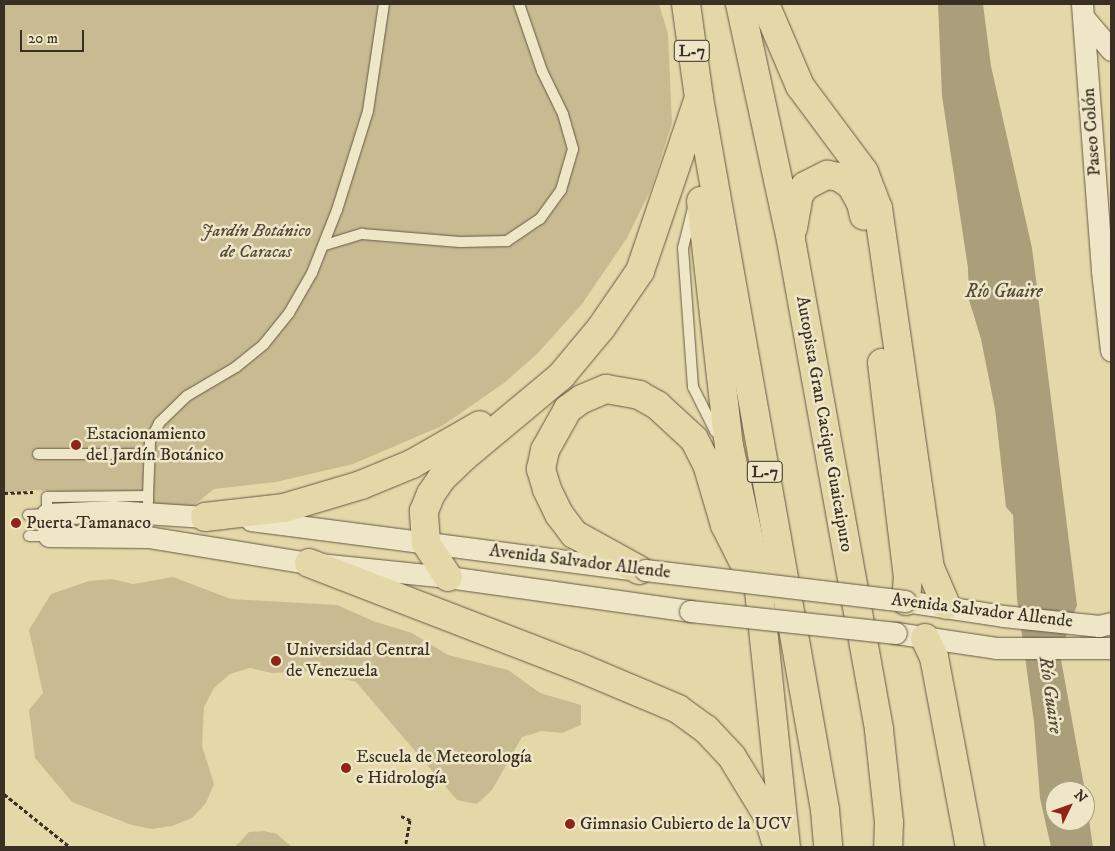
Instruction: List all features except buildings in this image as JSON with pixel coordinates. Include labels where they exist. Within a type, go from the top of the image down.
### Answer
[{"type":"highway","name":"L-7","points":[[686,4],[699,98],[825,810],[828,847]]},
{"type":"highway","name":"Autopista Gran Cacique Guaicaipuro","points":[[740,4],[791,240],[879,730],[890,839]]},
{"type":"highway","points":[[765,4],[800,86],[864,172],[878,208],[930,568],[946,605]]},
{"type":"highway","points":[[699,98],[700,188],[729,446],[758,581],[786,847]]},
{"type":"highway","points":[[448,577],[426,543],[424,511],[441,479],[561,376],[601,328],[640,271],[699,98]]},
{"type":"highway","points":[[791,240],[799,195],[805,186],[827,175],[839,177],[851,185],[861,203],[864,219],[908,577],[906,601]]},
{"type":"highway","points":[[205,517],[284,508],[318,499],[403,467],[464,437],[506,408],[553,365],[630,264],[662,208]]},
{"type":"highway","points":[[642,570],[574,534],[560,514],[547,489],[542,469],[545,450],[568,408],[582,399],[606,390],[638,395],[657,405],[694,438],[707,464],[725,524],[738,555],[758,581]]},
{"type":"highway","points":[[309,563],[574,665],[678,709],[706,729],[732,757],[768,816],[778,847]]},
{"type":"highway","points":[[925,638],[934,657],[970,847]]},
{"type":"street","points":[[1083,11],[1111,50]]},
{"type":"street","name":"Paseo Colón","points":[[1083,11],[1102,271],[1111,350]]},
{"type":"street","name":"Avenida Salvador Allende","points":[[1105,624],[1003,616],[946,605],[642,570],[426,543],[296,524],[205,517],[148,504],[38,515],[39,536],[148,538],[309,563],[448,577],[690,611],[896,633],[996,648],[1110,649]]},
{"type":"street","points":[[148,504],[148,538]]},
{"type":"lane","points":[[148,504],[149,454],[152,434],[174,407],[251,356],[277,330],[302,292],[325,245],[368,111],[384,4]]},
{"type":"lane","points":[[325,245],[362,234],[460,242],[507,240],[540,219],[561,190],[573,149],[563,114],[542,71],[519,4]]},
{"type":"lane","points":[[38,454],[149,454]]},
{"type":"path","points":[[4,794],[70,847]]},
{"type":"path","points":[[401,816],[410,820],[405,847]]},
{"type":"green space","name":"Jardín Botánico de Caracas","points":[[4,4],[659,4],[668,34],[672,123],[651,189],[627,238],[582,304],[537,354],[504,383],[442,426],[353,464],[276,482],[214,489],[189,509],[66,492],[35,490],[4,493]]},
{"type":"green space","points":[[173,577],[231,599],[337,605],[373,621],[412,633],[448,655],[508,670],[540,693],[581,705],[581,725],[562,733],[542,731],[522,737],[492,790],[477,804],[457,800],[356,682],[314,671],[272,673],[250,668],[230,674],[214,688],[204,707],[202,746],[214,784],[206,803],[192,818],[172,826],[152,829],[132,825],[72,802],[35,758],[29,710],[43,693],[29,630],[51,594],[89,581],[112,579],[133,584]]},
{"type":"green space","points":[[264,831],[277,834],[292,847],[235,847],[249,832]]},
{"type":"water","name":"Río Guaire","points":[[938,4],[983,4],[991,66],[1032,248],[1077,605],[1060,654],[1083,781],[1045,781],[1045,820],[1040,798],[1034,722],[1017,599],[1013,515],[1006,507],[995,409],[981,339],[969,300],[968,268],[942,96]]},
{"type":"water","name":"Río Guaire","points":[[1047,831],[1091,831],[1093,847],[1051,847]]},
{"type":"place","name":"Estacionamiento del Jardín Botánico","points":[[76,445]]},
{"type":"place","name":"Puerta Tamanaco","points":[[16,523]]},
{"type":"place","name":"Universidad Central de Venezuela","points":[[276,661]]},
{"type":"place","name":"Escuela de Meteorología e Hidrología","points":[[346,768]]},
{"type":"place","name":"Gimnasio Cubierto de la UCV","points":[[570,824]]}]
